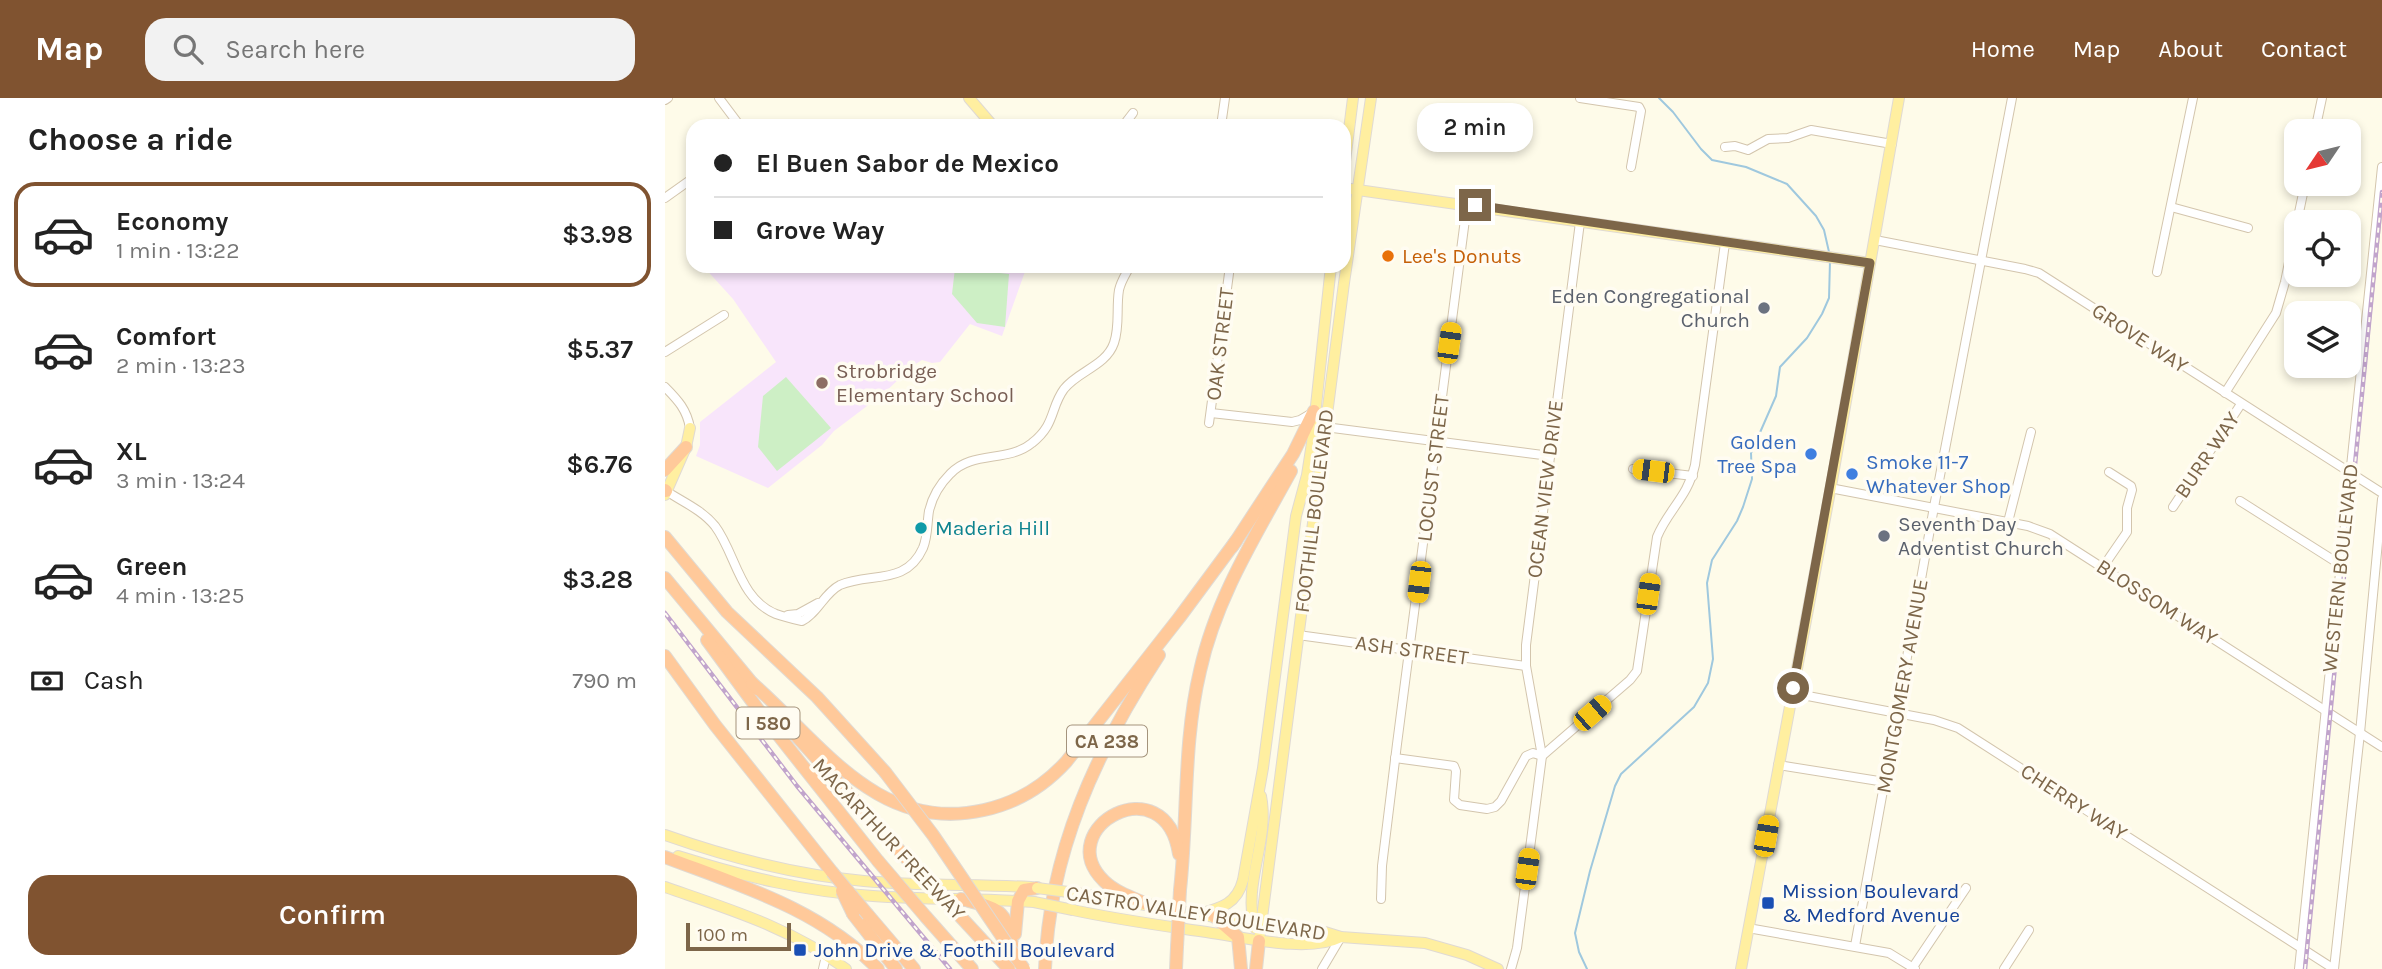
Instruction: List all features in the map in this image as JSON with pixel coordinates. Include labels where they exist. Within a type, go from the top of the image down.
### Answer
[{"type":"highway","name":"CA 238","points":[[1045,969],[1049,922],[1058,871],[1070,828],[1092,773],[1136,691],[1293,454],[1314,411]]},
{"type":"highway","points":[[1176,969],[1191,720],[1205,650],[1227,589],[1300,454],[1314,411]]},
{"type":"highway","points":[[667,485],[686,447]]},
{"type":"highway","points":[[665,537],[721,606],[822,702],[885,772],[933,835],[1024,969]]},
{"type":"highway","points":[[752,683],[844,771],[883,798],[935,813],[963,813],[992,808],[1017,799],[1038,787],[1066,762],[1235,541]]},
{"type":"highway","name":"MACARTHUR FREEWAY","points":[[665,579],[810,753],[1009,969]]},
{"type":"highway","name":"I 580","points":[[665,579],[741,688],[878,861],[972,969]]},
{"type":"highway","name":"I 580","points":[[665,656],[715,725],[832,872],[853,914],[896,969]]},
{"type":"highway","points":[[1147,904],[1108,885],[1094,867],[1091,849],[1094,835],[1114,813],[1139,809],[1154,814],[1166,824],[1178,848],[1180,890]]},
{"type":"highway","points":[[665,854],[801,911],[845,939],[878,969]]},
{"type":"highway","points":[[832,872],[914,969]]},
{"type":"highway","points":[[1017,969],[1015,933],[1018,901],[1024,890],[1037,888]]},
{"type":"highway","points":[[961,899],[991,907],[1004,916],[1009,927],[1017,969]]},
{"type":"highway","points":[[1214,916],[1238,937],[1241,969]]},
{"type":"highway","points":[[1256,969],[1259,941]]},
{"type":"main road","points":[[969,98],[987,119]]},
{"type":"main road","points":[[1350,119],[1353,98]]},
{"type":"main road","name":"FOOTHILL BOULEVARD","points":[[1351,240],[1371,98]]},
{"type":"main road","points":[[1741,969],[1899,98]]},
{"type":"main road","points":[[1351,189],[1870,263]]},
{"type":"main road","name":"FOOTHILL BOULEVARD","points":[[1257,925],[1251,902],[1263,815],[1260,789],[1296,516],[1309,463],[1330,273]]},
{"type":"main road","name":"FOOTHILL BOULEVARD","points":[[1257,925],[1346,273]]},
{"type":"main road","points":[[686,447],[690,428]]},
{"type":"main road","points":[[1199,914],[1223,907],[1238,894],[1260,789]]},
{"type":"main road","name":"CASTRO VALLEY BOULEVARD","points":[[665,835],[743,860],[787,870],[876,882],[1076,892],[1257,925],[1325,932],[1341,937]]},
{"type":"main road","name":"CASTRO VALLEY BOULEVARD","points":[[665,854],[764,880],[846,894],[1034,902],[1124,920],[1259,941],[1319,944],[1341,937]]},
{"type":"main road","points":[[764,880],[778,880],[787,870]]},
{"type":"main road","points":[[665,887],[787,933],[846,969]]},
{"type":"main road","points":[[1257,925],[1259,941]]},
{"type":"main road","points":[[1341,937],[1425,943],[1467,955],[1498,969]]},
{"type":"street","points":[[719,98],[735,119]]},
{"type":"street","points":[[1222,119],[1225,98]]},
{"type":"street","points":[[1580,98],[1639,107],[1641,111],[1631,167]]},
{"type":"street","name":"MONTGOMERY AVENUE","points":[[1855,946],[1934,507],[2012,98]]},
{"type":"street","points":[[2157,272],[2193,98]]},
{"type":"street","points":[[2318,119],[2322,98]]},
{"type":"street","points":[[1128,119],[1133,113]]},
{"type":"street","points":[[1725,147],[1735,146],[1748,150],[1767,139],[1788,138],[1811,130],[1892,144]]},
{"type":"street","name":"WESTERN BOULEVARD","points":[[2299,969],[2382,167]]},
{"type":"street","points":[[665,198],[686,183]]},
{"type":"street","name":"LOCUST STREET","points":[[1381,900],[1382,866],[1395,758],[1467,204]]},
{"type":"street","points":[[2171,207],[2248,228]]},
{"type":"street","name":"OCEAN VIEW DRIVE","points":[[1511,969],[1517,948],[1542,756],[1526,666],[1526,645],[1580,222]]},
{"type":"street","name":"GROVE WAY","points":[[1875,240],[2025,269],[2044,276],[2382,493]]},
{"type":"street","points":[[1395,758],[1454,766],[1454,800],[1460,805],[1486,809],[1495,807],[1526,756],[1533,753],[1542,756],[1637,671],[1657,537],[1665,520],[1685,494],[1693,476],[1725,243]]},
{"type":"street","points":[[667,485],[710,520],[723,539],[746,587],[766,609],[802,621],[842,584],[894,575],[915,559],[925,541],[932,502],[956,469],[971,460],[1015,453],[1038,438],[1051,422],[1063,390],[1106,357],[1111,350],[1117,334],[1121,285],[1127,273]]},
{"type":"street","name":"OAK STREET","points":[[1229,273],[1210,418],[1292,422],[1304,419],[1314,411]]},
{"type":"street","points":[[2225,393],[2276,313],[2284,285]]},
{"type":"street","points":[[665,352],[724,315]]},
{"type":"street","points":[[665,387],[688,415],[690,428]]},
{"type":"street","name":"BURR WAY","points":[[2173,507],[2242,404]]},
{"type":"street","points":[[1325,427],[1549,456]]},
{"type":"street","points":[[2008,522],[2031,432]]},
{"type":"street","points":[[1633,469],[1693,476]]},
{"type":"street","points":[[2103,567],[2127,532],[2127,508],[2132,490],[2131,486],[2109,472]]},
{"type":"street","name":"BLOSSOM WAY","points":[[1830,488],[2028,526],[2050,534],[2382,747]]},
{"type":"street","name":"WESTERN BOULEVARD","points":[[2334,969],[2382,499]]},
{"type":"street","points":[[2241,501],[2341,565]]},
{"type":"street","name":"ASH STREET","points":[[1298,635],[1526,666]]},
{"type":"street","name":"CHERRY WAY","points":[[1792,694],[1934,720],[1958,728],[2334,969]]},
{"type":"street","points":[[1779,765],[1885,782]]},
{"type":"street","points":[[1748,928],[1889,953],[1914,968],[1966,888]]},
{"type":"street","points":[[2004,969],[2029,930]]},
{"type":"street","points":[[1322,969],[1341,937]]},
{"type":"street","points":[[823,969],[826,956]]},
{"type":"shaded area","name":"Strobridge Elementary School","points":[[709,273],[1024,273],[1002,336],[970,324],[940,362],[922,360],[914,365],[883,394],[834,431],[822,445],[768,488],[696,456],[700,445],[700,422],[776,362],[733,299]]},
{"type":"green space","points":[[954,273],[1009,274],[1005,327],[977,323],[952,294]]},
{"type":"green space","points":[[786,377],[831,428],[777,471],[758,447],[763,396]]},
{"type":"waterway","points":[[1659,98],[1712,160],[1746,167],[1787,184],[1816,216],[1824,230],[1829,252]]},
{"type":"waterway","points":[[1587,969],[1579,952],[1575,933],[1615,786],[1621,774],[1694,707],[1708,683],[1713,659],[1707,583],[1712,560],[1743,507],[1752,479],[1751,453],[1776,396],[1780,367],[1807,338],[1829,298],[1830,261]]},
{"type":"railway","points":[[2305,969],[2382,192]]},
{"type":"railway","points":[[665,613],[797,786],[950,969]]},
{"type":"place","name":"Lee's Donuts","points":[[1388,256]]},
{"type":"place","name":"Eden Congregational Church","points":[[1764,308]]},
{"type":"place","name":"Strobridge Elementary School","points":[[822,383]]},
{"type":"place","name":"Golden Tree Spa","points":[[1811,454]]},
{"type":"place","name":"Smoke 11-7 Whatever Shop","points":[[1852,474]]},
{"type":"place","name":"Maderia Hill","points":[[921,528]]},
{"type":"place","name":"Seventh Day Adventist Church","points":[[1884,536]]},
{"type":"place","name":"Mission Boulevard & Medford Avenue","points":[[1768,903]]},
{"type":"place","name":"John Drive & Foothill Boulevard","points":[[800,950]]},
{"type":"route","points":[[1475,205],[1870,263],[1793,688]]}]
